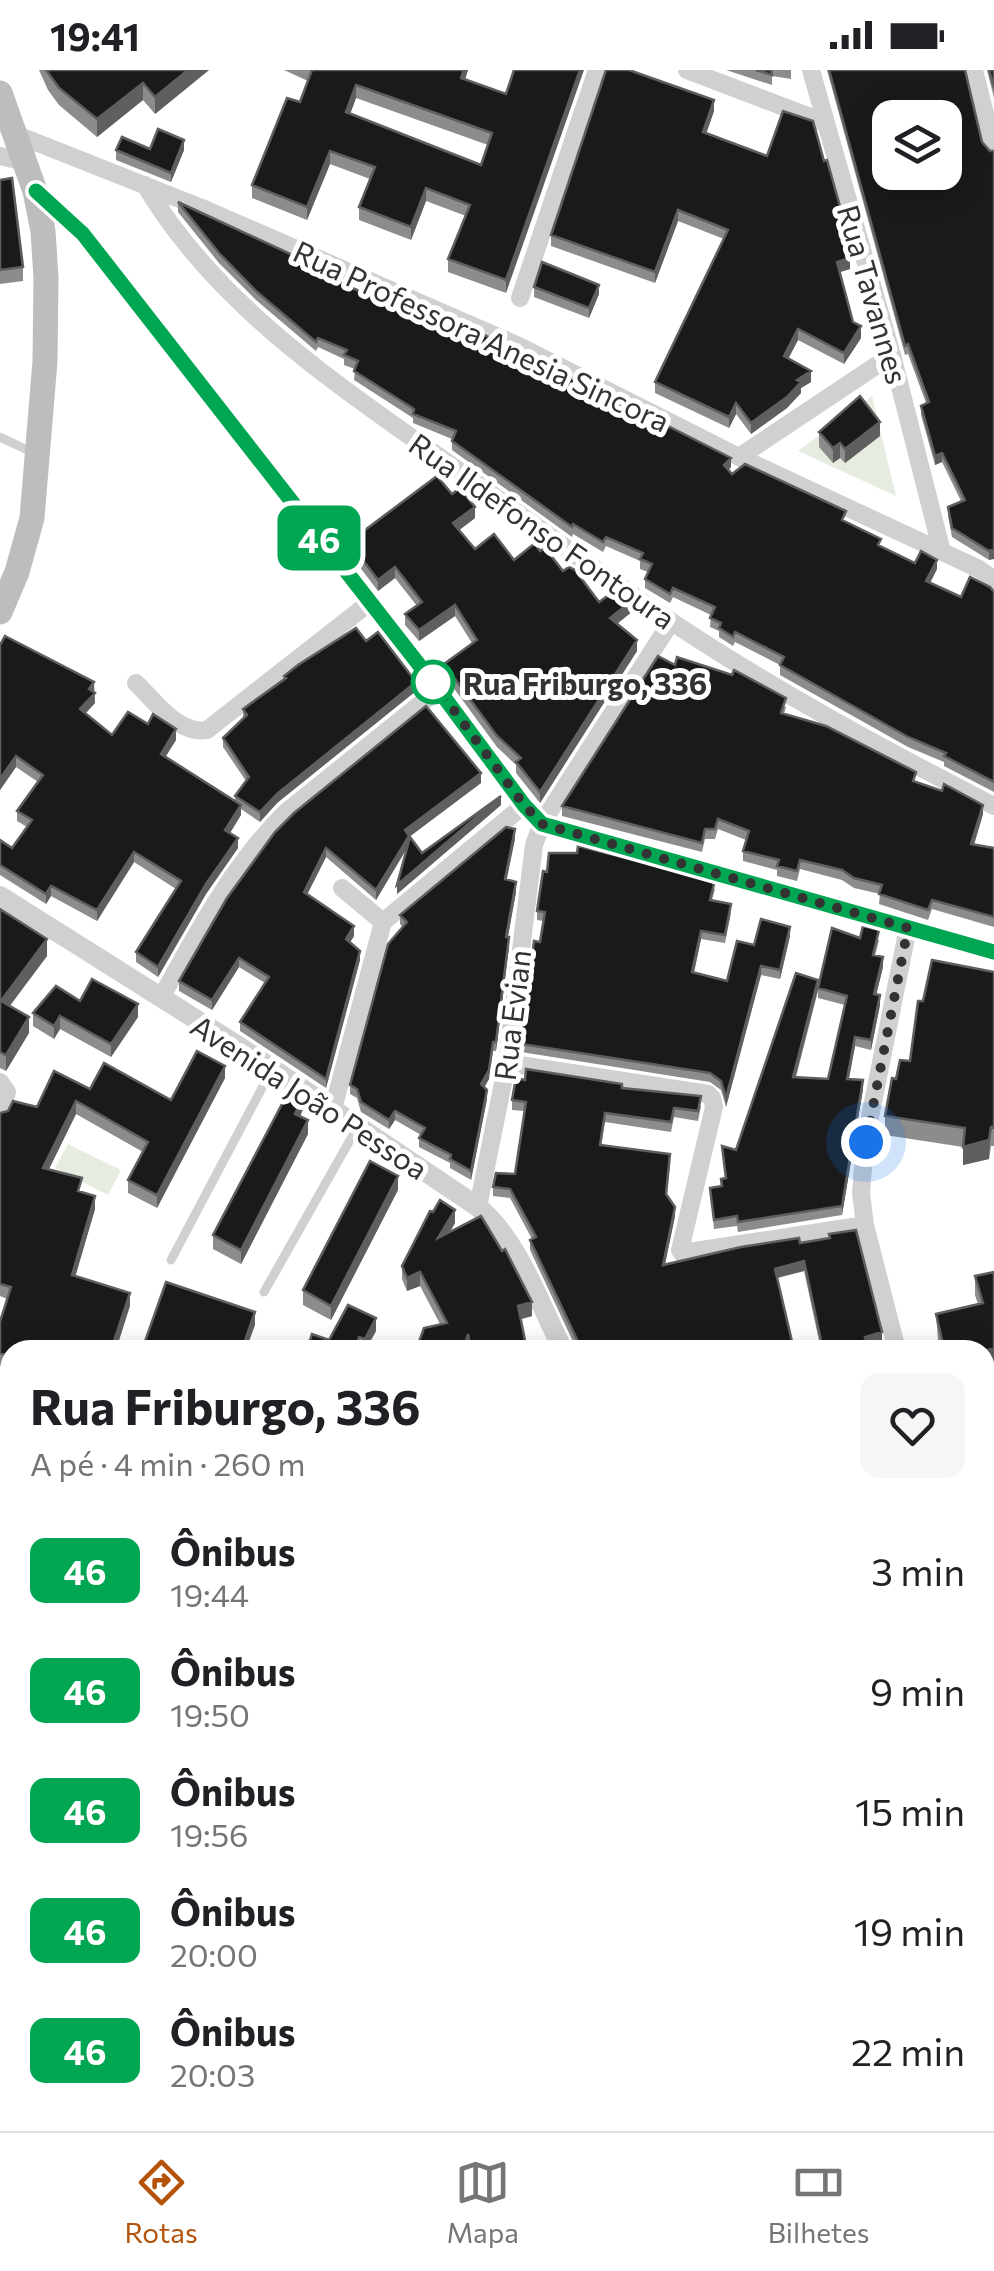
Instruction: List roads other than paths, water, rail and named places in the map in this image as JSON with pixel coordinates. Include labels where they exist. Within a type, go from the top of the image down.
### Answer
[{"type":"main road","points":[[0,93],[15,134],[12,159],[36,191],[46,278],[38,455],[26,546],[0,612]]},
{"type":"street","points":[[520,298],[597,70]]},
{"type":"street","points":[[687,70],[826,123]]},
{"type":"street","name":"Rua Tavannes","points":[[812,70],[892,355],[942,552]]},
{"type":"street","points":[[974,70],[994,149]]},
{"type":"street","name":"Rua Professora Anesia Sincora","points":[[15,134],[520,346],[942,552]]},
{"type":"street","name":"Rua Ildefonso Fontoura","points":[[145,186],[166,221],[265,326],[346,390],[671,622],[843,724],[994,806]]},
{"type":"street","points":[[36,191],[83,234],[542,824],[994,952]]},
{"type":"street","points":[[739,456],[892,355]]},
{"type":"street","points":[[942,552],[994,580]]},
{"type":"street","points":[[136,683],[184,728],[207,730],[369,603]]},
{"type":"street","name":"Rua Evian","points":[[478,1207],[507,1062],[528,872],[542,824],[671,622]]},
{"type":"street","points":[[161,998],[234,874],[264,834],[438,689]]},
{"type":"street","points":[[333,1109],[382,922],[524,805]]},
{"type":"street","points":[[342,888],[382,922]]},
{"type":"street","name":"Avenida João Pessoa","points":[[0,896],[273,1069],[478,1207],[499,1226],[559,1340]]},
{"type":"street","points":[[894,1340],[865,1225],[861,1193],[866,1142],[908,928]]},
{"type":"street","points":[[507,1062],[708,1094],[712,1098],[714,1107],[682,1253],[865,1225]]},
{"type":"street","points":[[0,1082],[8,1092],[0,1114]]},
{"type":"lane","points":[[0,438],[38,455]]},
{"type":"lane","points":[[171,1260],[273,1069]]},
{"type":"lane","points":[[264,1292],[358,1126]]},
{"type":"place","name":"Rua Friburgo, 336","points":[[433,682]]}]
